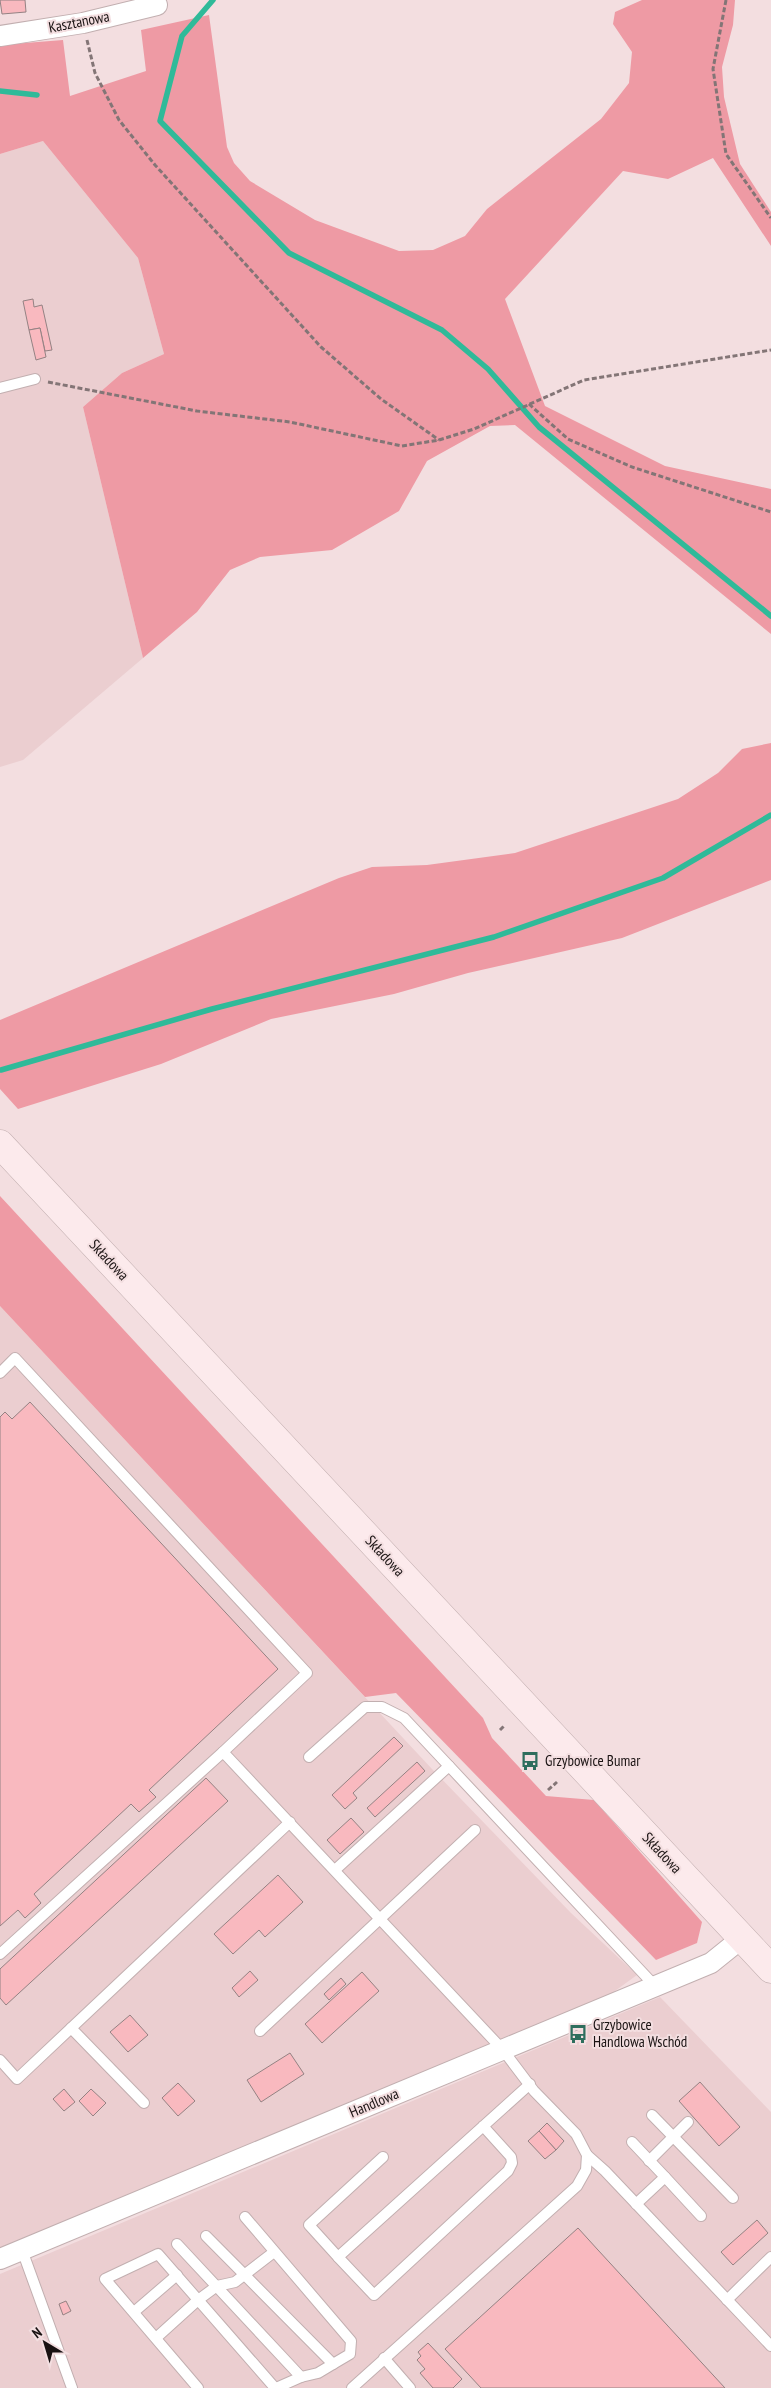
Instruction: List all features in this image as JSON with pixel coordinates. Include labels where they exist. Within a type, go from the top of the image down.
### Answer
[{"type":"main road","name":"Składowa","points":[[0,1144],[771,1969]]},
{"type":"street","name":"Kasztanowa","points":[[0,36],[82,23],[157,5]]},
{"type":"street","name":"Handlowa","points":[[0,2259],[711,1963],[742,1938]]},
{"type":"lane","points":[[0,388],[35,379]]},
{"type":"lane","points":[[0,1373],[15,1358],[307,1673],[223,1752],[0,1954]]},
{"type":"lane","points":[[309,1757],[365,1707],[382,1707],[404,1718],[655,1986]]},
{"type":"lane","points":[[223,1752],[336,1870],[503,2050],[530,2084],[576,2134],[587,2155],[771,2346]]},
{"type":"lane","points":[[336,1870],[449,1766]]},
{"type":"lane","points":[[0,2060],[16,2079],[290,1822]]},
{"type":"lane","points":[[260,2031],[381,1920],[474,1830]]},
{"type":"lane","points":[[71,2028],[144,2103]]},
{"type":"lane","points":[[338,2257],[530,2084]]},
{"type":"lane","points":[[652,2115],[733,2198]]},
{"type":"lane","points":[[649,2161],[688,2122]]},
{"type":"lane","points":[[383,2157],[309,2225],[374,2294],[508,2171],[512,2163],[511,2157],[483,2126]]},
{"type":"lane","points":[[632,2142],[701,2216]]},
{"type":"lane","points":[[352,2388],[577,2186],[586,2170],[587,2155]]},
{"type":"lane","points":[[636,2204],[665,2177]]},
{"type":"lane","points":[[198,2388],[105,2279],[158,2254],[276,2388],[301,2377],[318,2373],[350,2354],[351,2341],[245,2217]]},
{"type":"lane","points":[[206,2236],[333,2364]]},
{"type":"lane","points":[[177,2244],[301,2377]]},
{"type":"lane","points":[[22,2250],[72,2388]]},
{"type":"lane","points":[[156,2338],[198,2300],[217,2286],[235,2282],[274,2252]]},
{"type":"lane","points":[[727,2300],[771,2257]]},
{"type":"lane","points":[[134,2312],[177,2275]]},
{"type":"lane","points":[[384,2358],[410,2388]]},
{"type":"path","points":[[726,0],[713,69],[726,154],[771,218]]},
{"type":"path","points":[[82,23],[95,73],[102,88],[119,120],[155,165],[321,347],[381,399],[440,440]]},
{"type":"path","points":[[35,379],[89,391],[197,410],[290,422],[402,446],[440,440],[474,429],[584,380],[716,361],[771,350]]},
{"type":"path","points":[[529,404],[568,439],[576,443],[632,467],[771,512]]},
{"type":"path","points":[[500,1730],[504,1726]]},
{"type":"path","points":[[548,1790],[557,1782]]},
{"type":"shaded area","points":[[642,0],[735,0],[733,25],[722,67],[724,97],[740,164],[771,212],[771,246],[713,158],[668,179],[623,171],[505,299],[545,406],[665,466],[771,489],[771,634],[515,425],[490,426],[427,461],[399,511],[332,550],[260,557],[230,570],[197,612],[143,658],[83,407],[122,373],[164,354],[138,258],[43,141],[0,154],[0,45],[63,40],[70,96],[146,71],[141,30],[209,15],[227,147],[234,163],[250,181],[315,220],[399,251],[433,250],[465,236],[487,209],[601,119],[629,83],[632,52],[613,24],[615,12]]},
{"type":"shaded area","points":[[43,141],[138,258],[164,354],[122,373],[83,407],[143,658],[23,760],[0,767],[0,154]]},
{"type":"shaded area","points":[[771,743],[771,880],[622,938],[468,973],[394,994],[271,1019],[161,1064],[18,1109],[0,1089],[0,1020],[339,878],[372,867],[427,865],[515,853],[678,799],[718,773],[742,749]]},
{"type":"shaded area","points":[[0,1196],[483,1718],[492,1738],[546,1796],[594,1800],[702,1922],[697,1943],[656,1960],[396,1693],[365,1697],[0,1306]]},
{"type":"shaded area","points":[[0,1306],[432,1769],[571,1913],[637,1975],[608,1996],[0,2251]]},
{"type":"shaded area","points":[[660,1997],[771,2112],[771,2388],[0,2388],[0,2274]]},
{"type":"building","points":[[0,0],[25,0],[26,12],[2,14]]},
{"type":"building","points":[[33,299],[34,307],[42,305],[52,350],[45,351],[40,328],[29,330],[23,301]]},
{"type":"building","points":[[40,328],[46,357],[36,360],[29,330]]},
{"type":"building","points":[[30,1402],[278,1669],[149,1790],[156,1797],[139,1812],[131,1804],[34,1894],[41,1903],[25,1918],[18,1910],[0,1926],[0,1417],[5,1412],[12,1419]]},
{"type":"building","points":[[394,1737],[403,1746],[353,1793],[357,1798],[345,1809],[332,1795]]},
{"type":"building","points":[[417,1762],[425,1771],[375,1817],[367,1808]]},
{"type":"building","points":[[206,1778],[228,1801],[6,2005],[0,1998],[0,1969]]},
{"type":"building","points":[[351,1818],[364,1832],[340,1854],[327,1840]]},
{"type":"building","points":[[278,1875],[303,1902],[265,1937],[259,1930],[233,1954],[214,1934]]},
{"type":"building","points":[[250,1971],[258,1980],[239,1997],[232,1988]]},
{"type":"building","points":[[362,1972],[379,1991],[322,2043],[305,2024]]},
{"type":"building","points":[[341,1978],[346,1984],[329,2000],[324,1994]]},
{"type":"building","points":[[130,2015],[148,2035],[128,2052],[110,2032]]},
{"type":"building","points":[[290,2053],[304,2074],[261,2102],[247,2080]]},
{"type":"building","points":[[700,2082],[740,2127],[719,2146],[679,2101]]},
{"type":"building","points":[[178,2083],[195,2101],[178,2116],[162,2098]]},
{"type":"building","points":[[64,2089],[75,2102],[64,2111],[53,2099]]},
{"type":"building","points":[[91,2089],[106,2103],[93,2116],[79,2101]]},
{"type":"building","points":[[547,2123],[564,2141],[556,2150],[539,2131]]},
{"type":"building","points":[[539,2131],[556,2150],[545,2159],[528,2141]]},
{"type":"building","points":[[757,2220],[768,2233],[733,2265],[721,2252]]},
{"type":"building","points":[[578,2228],[725,2388],[481,2388],[445,2349]]},
{"type":"building","points":[[66,2301],[71,2311],[63,2315],[59,2304]]},
{"type":"building","points":[[428,2343],[462,2379],[453,2388],[433,2388],[420,2373],[425,2369],[417,2360],[421,2356],[418,2352]]},
{"type":"waterway","points":[[213,0],[182,36],[160,121],[289,253],[442,330],[488,369],[539,427],[771,616]]},
{"type":"waterway","points":[[0,91],[37,95]]},
{"type":"waterway","points":[[1,1070],[212,1009],[494,937],[663,878],[771,815]]},
{"type":"place","name":"Grzybowice Bumar","points":[[530,1761]]},
{"type":"place","name":"Grzybowice Handlowa Wschód","points":[[578,2034]]}]
